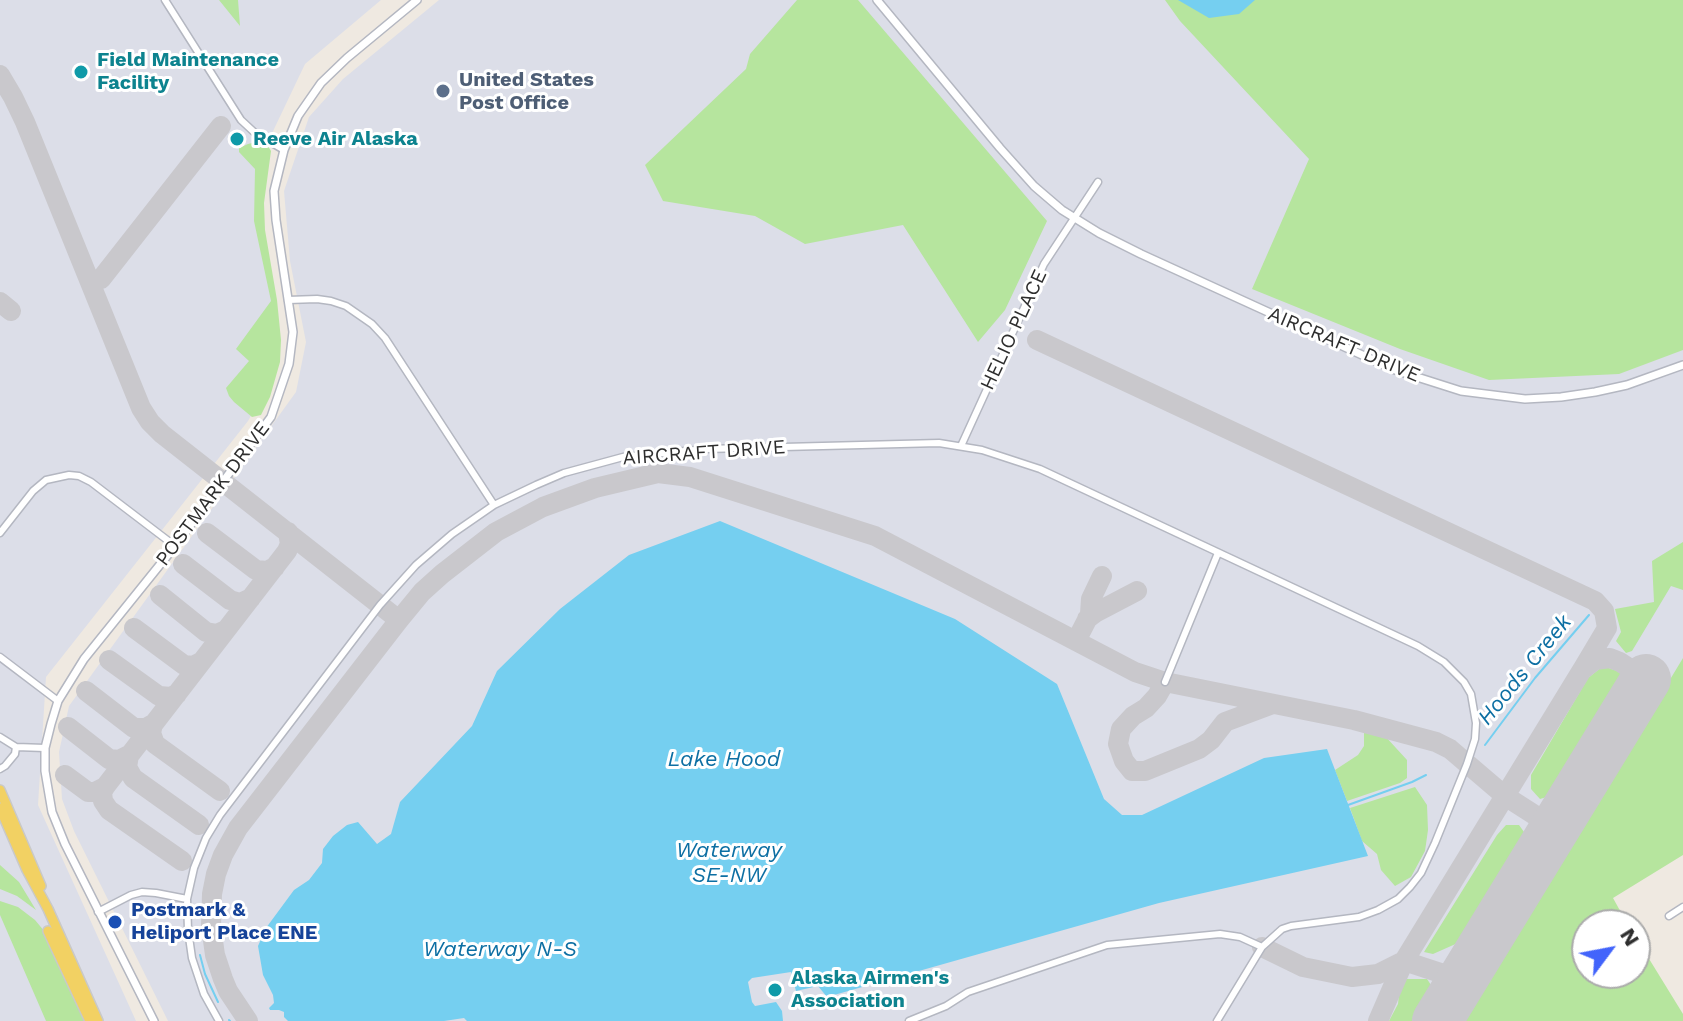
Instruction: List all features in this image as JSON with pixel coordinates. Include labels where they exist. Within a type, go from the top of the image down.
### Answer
[{"type":"main road","points":[[0,790],[39,878],[48,909]]},
{"type":"main road","points":[[0,808],[98,1021]]},
{"type":"main road","points":[[48,931],[90,1021]]},
{"type":"street","points":[[165,0],[241,120],[255,133],[284,150]]},
{"type":"street","name":"POSTMARK DRIVE","points":[[153,1021],[52,812],[45,748],[58,701],[84,659],[175,546],[271,417],[289,364],[293,332],[274,191],[284,150],[298,116],[321,83],[417,0]]},
{"type":"street","name":"AIRCRAFT DRIVE","points":[[877,0],[1008,158],[1034,186],[1074,218],[1141,254],[1395,370],[1461,391],[1525,399],[1561,397],[1627,385],[1683,365]]},
{"type":"street","name":"HELIO PLACE","points":[[961,446],[1044,264],[1098,182]]},
{"type":"street","points":[[288,300],[331,301],[346,306],[372,324],[385,338],[494,505]]},
{"type":"street","name":"AIRCRAFT DRIVE","points":[[219,1021],[204,994],[192,958],[187,899],[194,868],[206,838],[220,815],[380,605],[416,565],[494,505],[564,473],[623,457],[706,449],[939,443],[1010,458],[1040,469],[1418,646],[1444,662],[1471,694],[1476,723],[1475,739],[1421,873],[1398,899],[1378,910],[1359,917],[1291,926],[1262,947]]},
{"type":"street","points":[[0,533],[33,491],[46,480],[69,475],[91,482],[175,546]]},
{"type":"street","points":[[1165,682],[1218,553]]},
{"type":"street","points":[[0,657],[58,701]]},
{"type":"street","points":[[0,737],[16,747],[45,748]]},
{"type":"street","points":[[0,769],[15,754],[16,747]]},
{"type":"street","points":[[98,912],[142,892],[187,899]]},
{"type":"street","points":[[1669,916],[1683,907]]},
{"type":"street","points":[[909,1021],[946,1006],[968,992],[1107,945],[1220,934],[1240,937],[1262,947],[1217,1021]]},
{"type":"shaded area","points":[[0,0],[381,0],[305,64],[255,169],[274,318],[275,374],[248,421],[46,677],[38,805],[136,1021],[0,1021]]},
{"type":"shaded area","points":[[439,0],[1683,0],[1683,724],[1496,1021],[168,1021],[74,831],[62,799],[59,752],[69,706],[296,392],[306,342],[290,261],[284,191],[309,117],[343,79]]},
{"type":"green space","points":[[219,0],[238,0],[240,26]]},
{"type":"green space","points":[[797,0],[858,0],[1047,221],[1005,310],[978,342],[903,225],[805,244],[755,216],[663,201],[645,165],[746,69],[750,54]]},
{"type":"green space","points":[[1165,0],[1683,0],[1683,350],[1619,374],[1489,380],[1400,349],[1252,289],[1309,159],[1180,21]]},
{"type":"green space","points":[[260,141],[271,151],[264,203],[265,230],[281,340],[280,362],[270,397],[261,415],[252,417],[234,402],[226,388],[249,361],[236,349],[271,301],[254,221],[255,169],[239,152],[239,148]]},
{"type":"green space","points":[[1683,542],[1683,590],[1671,586],[1632,651],[1626,653],[1616,641],[1621,632],[1615,609],[1654,602],[1652,561]]},
{"type":"green space","points":[[1683,658],[1683,855],[1613,898],[1619,909],[1571,909],[1571,989],[1651,989],[1651,962],[1683,1014],[1683,1021],[1464,1021]]},
{"type":"green space","points":[[1603,666],[1620,672],[1621,679],[1550,796],[1540,799],[1531,789],[1531,775],[1588,678]]},
{"type":"green space","points":[[1364,729],[1385,736],[1407,760],[1407,778],[1347,801],[1335,770],[1358,755],[1364,746]]},
{"type":"green space","points":[[1415,787],[1427,805],[1425,851],[1411,877],[1395,886],[1381,870],[1377,854],[1362,841],[1350,808]]},
{"type":"green space","points":[[1506,825],[1519,825],[1524,838],[1460,942],[1433,954],[1424,952],[1497,835]]},
{"type":"green space","points":[[0,865],[19,882],[36,910],[17,896],[0,889]]},
{"type":"green space","points":[[0,901],[18,907],[45,932],[85,1021],[46,1021],[0,915]]},
{"type":"green space","points":[[1406,979],[1427,979],[1433,988],[1414,1021],[1389,1021],[1398,1004],[1400,985]]},
{"type":"water","points":[[1178,0],[1255,0],[1239,14],[1209,18]]},
{"type":"water","name":"Lake Hood","points":[[720,521],[955,619],[1057,684],[1104,799],[1122,815],[1142,815],[1264,758],[1327,749],[1368,856],[1159,903],[827,997],[818,986],[796,991],[791,972],[752,978],[748,982],[752,1002],[755,1006],[776,1002],[782,1011],[783,1021],[467,1021],[464,1018],[444,1021],[288,1021],[284,1012],[270,1010],[274,1003],[273,995],[263,975],[258,946],[266,928],[294,890],[309,880],[322,863],[323,849],[333,836],[347,825],[358,822],[377,844],[391,834],[400,802],[472,726],[497,671],[560,609],[629,555]]},
{"type":"waterway","name":"Hoods Creek","points":[[1485,745],[1535,678],[1589,615]]},
{"type":"waterway","name":"Hoods Creek","points":[[1348,805],[1426,775]]},
{"type":"waterway","points":[[200,955],[218,1002]]},
{"type":"taxiway","points":[[0,75],[25,122],[141,408],[150,422],[399,620]]},
{"type":"taxiway","points":[[88,277],[101,279],[221,126]]},
{"type":"taxiway","points":[[0,302],[11,311]]},
{"type":"taxiway","points":[[1037,340],[1595,601],[1604,611],[1607,628],[1582,670]]},
{"type":"taxiway","points":[[248,1021],[223,979],[215,955],[211,926],[216,874],[238,828],[399,620],[442,574],[496,532],[543,507],[595,488],[658,473],[690,477],[875,536],[1135,672],[1165,682],[1354,720],[1436,742],[1450,749],[1505,796],[1555,828]]},
{"type":"taxiway","points":[[65,775],[88,792],[105,787],[287,551],[290,544],[288,532]]},
{"type":"taxiway","points":[[207,533],[256,570],[267,571],[275,567]]},
{"type":"taxiway","points":[[183,564],[230,600],[240,603],[251,598]]},
{"type":"taxiway","points":[[1076,641],[1090,614],[1091,599],[1102,576]]},
{"type":"taxiway","points":[[1087,619],[1137,591]]},
{"type":"taxiway","points":[[160,595],[206,632],[217,634],[226,630]]},
{"type":"taxiway","points":[[134,628],[184,665],[193,666],[201,662]]},
{"type":"taxiway","points":[[1378,1021],[1404,961],[1582,670],[1595,660],[1610,658],[1646,679]]},
{"type":"taxiway","points":[[109,660],[159,696],[177,694]]},
{"type":"taxiway","points":[[1165,682],[1146,708],[1121,729],[1118,744],[1124,761],[1132,771],[1145,771],[1199,749],[1211,740],[1225,722],[1273,704]]},
{"type":"taxiway","points":[[86,691],[134,728],[146,728],[153,724]]},
{"type":"taxiway","points":[[153,724],[151,733],[155,744],[220,791]]},
{"type":"taxiway","points":[[68,727],[109,759],[119,760],[129,755]]},
{"type":"taxiway","points":[[129,755],[127,767],[133,778],[199,825]]},
{"type":"taxiway","points":[[105,787],[103,801],[109,810],[182,861]]},
{"type":"taxiway","points":[[1262,947],[1303,967],[1352,977],[1378,974],[1404,961],[1462,980]]},
{"type":"runway","points":[[1437,1021],[1646,679]]},
{"type":"place","name":"Field Maintenance Facility","points":[[81,72]]},
{"type":"place","name":"United States Post Office","points":[[443,91]]},
{"type":"place","name":"Reeve Air Alaska","points":[[237,139]]},
{"type":"place","name":"Postmark & Heliport Place ENE","points":[[115,922]]},
{"type":"place","name":"Alaska Airmen's Association","points":[[775,990]]},
{"type":"water label","name":"Waterway SE-NW","points":[[729,864]]},
{"type":"water label","name":"Waterway N-S","points":[[500,950]]}]
